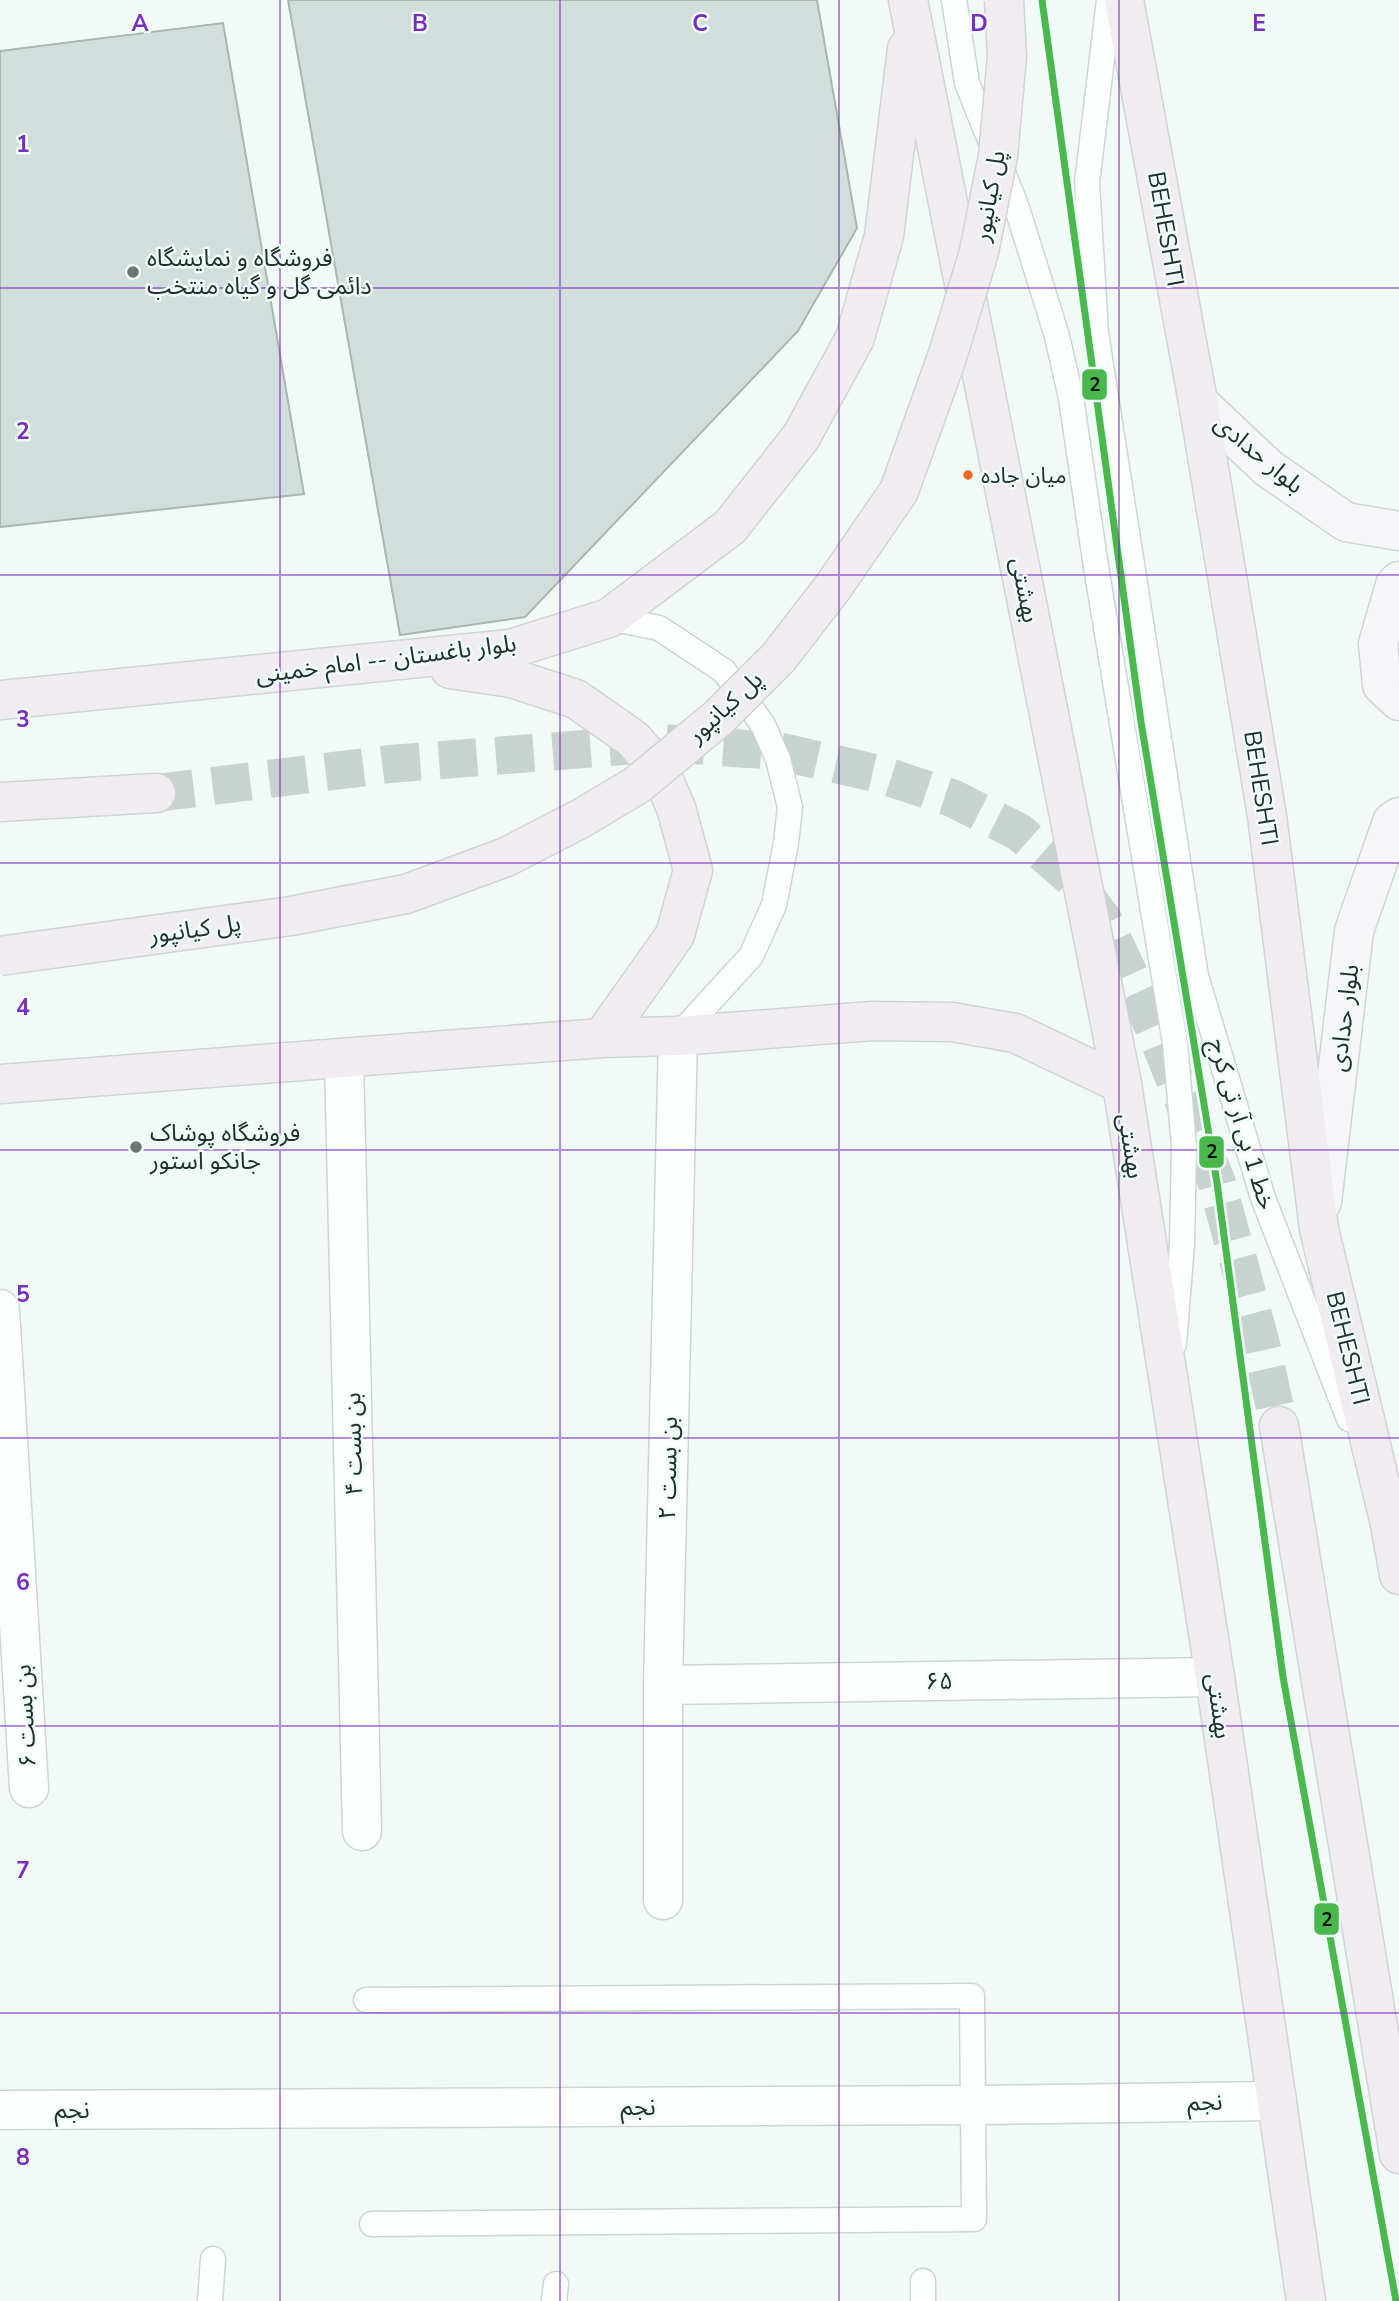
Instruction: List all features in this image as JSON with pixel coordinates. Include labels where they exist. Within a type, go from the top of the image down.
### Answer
[{"type":"main road","name":"پل کیانپور","points":[[0,956],[291,916],[406,894],[506,857],[580,819],[637,785],[718,718],[779,657],[833,587],[899,491],[947,357],[979,252],[998,156],[1007,56],[1004,0]]},
{"type":"main road","name":"BEHESHTI","points":[[1124,0],[1198,402],[1267,816],[1319,1228],[1390,1524],[1399,1575]]},
{"type":"main road","name":"بهشتى","points":[[910,8],[1122,1084],[1215,1677],[1306,2301]]},
{"type":"main road","name":"بلوار باغستان -- امام خمینی","points":[[0,700],[510,649],[609,618],[730,527],[802,437],[855,338],[884,236],[910,8]]},
{"type":"main road","name":"بلوار حدادی","points":[[1198,402],[1268,468],[1346,522],[1399,531]]},
{"type":"main road","points":[[1399,581],[1395,585],[1378,644],[1382,685],[1399,701]]},
{"type":"main road","points":[[397,660],[511,678],[576,699],[633,739],[659,769],[676,808],[693,870],[675,935],[602,1038]]},
{"type":"main road","points":[[0,802],[156,793]]},
{"type":"main road","name":"بلوار حدادی","points":[[1319,1228],[1354,931],[1392,822],[1399,817]]},
{"type":"main road","points":[[0,1084],[602,1038],[678,1036],[872,1021],[952,1022],[1014,1033],[1122,1084]]},
{"type":"main road","points":[[1279,1426],[1399,2154]]},
{"type":"street","name":"بن بست ۲","points":[[663,1900],[663,1685],[678,1036]]},
{"type":"street","name":"بن بست ۴","points":[[344,1058],[362,1830]]},
{"type":"street","name":"بن بست ۶","points":[[0,1309],[29,1788]]},
{"type":"street","name":"۶۵","points":[[663,1685],[1215,1677]]},
{"type":"street","name":"نجم","points":[[0,2110],[1277,2101]]},
{"type":"lane","name":"خط 1 بی آر تی کرج","points":[[954,0],[967,83],[1016,205],[1057,336],[1072,398],[1096,567],[1175,1043],[1184,1160],[1182,1244],[1170,1392]]},
{"type":"lane","name":"خط 1 بی آر تی کرج","points":[[1110,0],[1087,183],[1096,332],[1196,976],[1263,1198],[1390,1524]]},
{"type":"lane","points":[[609,618],[659,628],[723,671],[763,725],[778,760],[790,807],[774,905],[751,956],[678,1036]]},
{"type":"lane","points":[[366,2000],[972,1996],[974,2219],[372,2224]]},
{"type":"lane","points":[[210,2301],[213,2259]]},
{"type":"building","points":[[288,0],[817,0],[857,228],[798,331],[525,617],[400,635]]},
{"type":"building","name":"فروشگاه و نمایشگاه دائمی گل و گیاه منتخب","points":[[223,23],[304,494],[0,527],[0,51]]},
{"type":"tunnel","points":[[156,793],[390,764],[662,743],[778,751],[879,774],[952,798],[1019,832],[1072,878],[1104,921],[1154,1028],[1217,1183],[1261,1344],[1279,1426]]},
{"type":"transit line","name":"2","points":[[1042,0],[1141,722],[1217,1183],[1283,1677],[1396,2301]]},
{"type":"place","name":"فروشگاه و نمایشگاه دائمی گل و گیاه منتخب","points":[[133,272]]},
{"type":"place","name":"میان جاده","points":[[968,475]]},
{"type":"place","name":"فروشگاه پوشاک جانکو استور","points":[[136,1147]]}]
